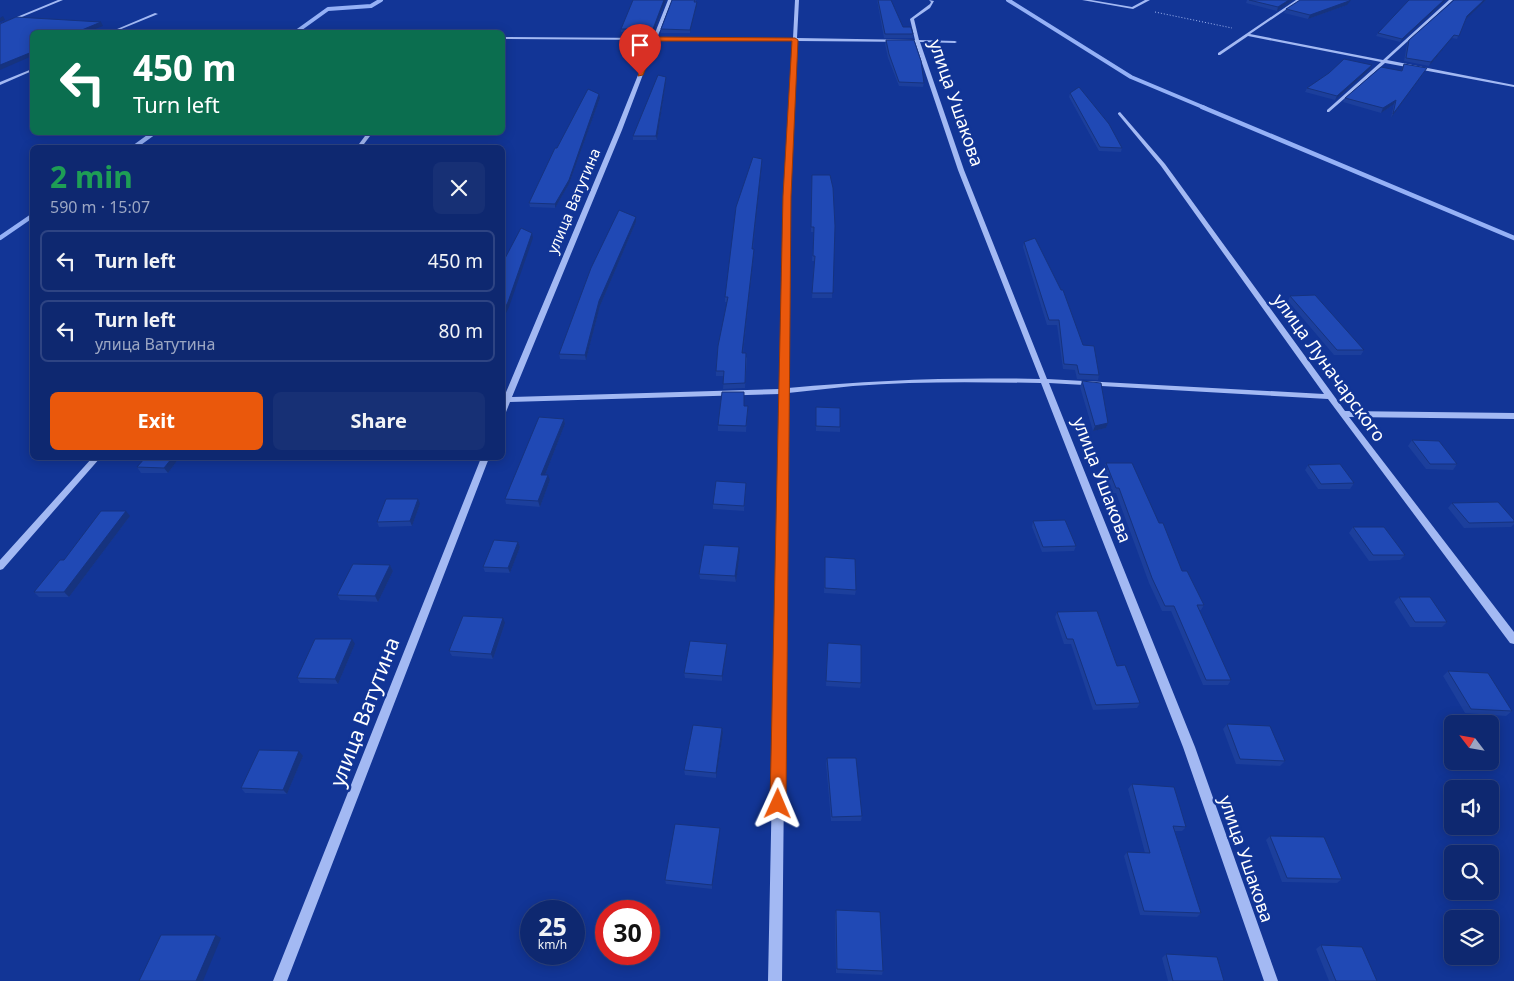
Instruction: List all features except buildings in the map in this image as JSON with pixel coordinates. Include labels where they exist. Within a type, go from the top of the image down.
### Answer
[{"type":"street","points":[[0,25],[61,0]]},
{"type":"street","name":"улица Ватутина","points":[[505,400],[619,130],[670,0]]},
{"type":"street","points":[[775,981],[787,196],[797,0]]},
{"type":"street","name":"улица Ушакова","points":[[931,0],[933,2],[931,6],[916,13],[912,19],[917,41],[961,170],[1046,381],[1189,747],[1272,981]]},
{"type":"street","points":[[1084,0],[1133,8],[1148,0]]},
{"type":"street","points":[[1219,54],[1298,0]]},
{"type":"street","points":[[1329,111],[1451,0]]},
{"type":"street","points":[[117,30],[156,14]]},
{"type":"street","points":[[1248,33],[1514,86]]},
{"type":"street","points":[[505,38],[955,42]]},
{"type":"street","points":[[0,84],[30,71]]},
{"type":"street","name":"улица Луначарского","points":[[1120,113],[1163,165],[1330,397],[1514,640]]},
{"type":"street","points":[[360,145],[369,135]]},
{"type":"street","points":[[505,400],[785,391],[823,386],[910,381],[1046,381],[1330,397]]},
{"type":"street","points":[[1343,414],[1514,416]]},
{"type":"street","points":[[0,566],[94,460]]},
{"type":"street","name":"улица Ватутина","points":[[280,981],[484,460]]},
{"type":"path","points":[[1133,8],[1248,33]]},
{"type":"waterway","points":[[299,30],[328,9],[371,6],[381,0]]},
{"type":"waterway","points":[[1008,0],[1131,77],[1205,108]]},
{"type":"waterway","points":[[1202,107],[1514,238]]},
{"type":"waterway","points":[[137,145],[151,135]]},
{"type":"waterway","points":[[0,238],[30,217]]},
{"type":"route","points":[[640,75],[655,39],[795,40],[787,196],[778,804]]}]
